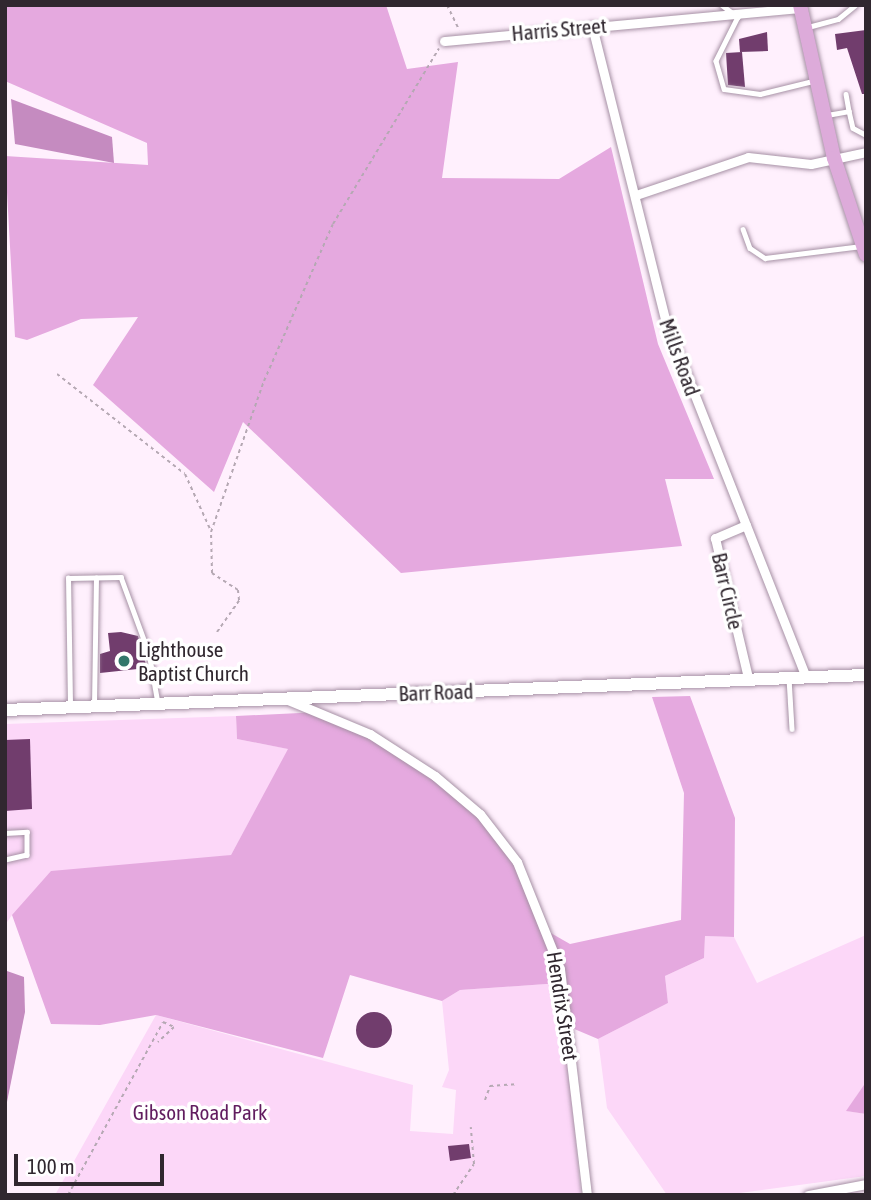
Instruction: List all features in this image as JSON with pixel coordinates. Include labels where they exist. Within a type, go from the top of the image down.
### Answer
[{"type":"main road","points":[[800,7],[834,158],[864,251]]},
{"type":"street","name":"Harris Street","points":[[444,41],[592,26],[738,17],[800,7]]},
{"type":"street","name":"Mills Road","points":[[592,26],[666,322],[806,677]]},
{"type":"street","points":[[636,195],[748,157],[811,164],[866,152]]},
{"type":"street","name":"Barr Circle","points":[[746,525],[715,538],[748,678]]},
{"type":"street","name":"Barr Road","points":[[5,710],[866,675]]},
{"type":"street","name":"Hendrix Street","points":[[283,698],[370,734],[435,776],[480,814],[517,862],[560,969],[587,1195]]},
{"type":"street","points":[[808,1195],[866,1184]]},
{"type":"lane","points":[[722,5],[738,17],[716,61],[724,89],[760,94],[815,81]]},
{"type":"lane","points":[[804,29],[838,19],[855,5]]},
{"type":"lane","points":[[846,94],[853,128],[866,135]]},
{"type":"lane","points":[[823,116],[849,111]]},
{"type":"lane","points":[[743,229],[750,248],[765,258],[864,251]]},
{"type":"lane","points":[[70,707],[68,578],[121,578],[149,653],[158,703]]},
{"type":"lane","points":[[94,706],[96,578]]},
{"type":"lane","points":[[789,677],[792,729]]},
{"type":"lane","points":[[5,833],[27,832],[27,855],[5,860]]},
{"type":"path","points":[[447,5],[462,38]]},
{"type":"path","points":[[216,632],[239,600],[238,590],[212,573],[211,532],[264,382],[333,224],[444,41]]},
{"type":"path","points":[[57,374],[185,474],[211,532]]},
{"type":"path","points":[[68,1195],[163,1022],[174,1027],[158,1042]]},
{"type":"path","points":[[485,1100],[490,1086],[516,1084]]},
{"type":"path","points":[[453,1195],[474,1164],[471,1127]]},
{"type":"green space","points":[[236,716],[237,739],[289,749],[231,855],[12,915],[5,925],[5,724]]},
{"type":"green space","points":[[866,935],[866,1082],[847,1111],[866,1114],[866,1176],[725,1195],[667,1195],[607,1108],[598,1039],[668,1003],[665,976],[704,958],[705,936],[734,937],[757,983]]},
{"type":"green space","name":"Gibson Road Park","points":[[560,983],[581,1195],[55,1195],[156,1015],[413,1085],[410,1131],[453,1134],[456,1090],[442,1087],[449,1070],[442,1001],[460,990]]},
{"type":"shaded area","points":[[5,5],[386,5],[407,69],[458,62],[442,178],[559,179],[611,147],[658,344],[714,479],[665,479],[682,546],[401,573],[243,422],[214,492],[93,385],[138,317],[81,319],[27,340],[15,337],[5,156],[148,165],[147,143],[5,81]]},
{"type":"shaded area","points":[[11,99],[112,137],[114,163],[15,144]]},
{"type":"shaded area","points":[[690,696],[735,818],[734,937],[705,936],[704,958],[665,976],[668,1003],[598,1039],[572,1028],[562,968],[560,983],[460,990],[442,1001],[350,975],[323,1058],[156,1015],[100,1025],[51,1024],[12,915],[51,871],[231,855],[288,749],[237,739],[236,716],[320,712],[403,754],[499,836],[549,932],[570,944],[681,920],[684,793],[652,697]]},
{"type":"shaded area","points":[[7,971],[24,977],[25,1012],[5,1112]]},
{"type":"shaded area","points":[[866,1082],[866,1114],[846,1111]]},
{"type":"building","points":[[866,30],[866,94],[862,94],[847,48],[837,50],[835,34]]},
{"type":"building","points":[[767,32],[768,51],[740,52],[739,39]]},
{"type":"building","points":[[742,52],[745,87],[728,85],[726,53]]},
{"type":"building","name":"Lighthouse Baptist Church","points":[[121,632],[138,636],[147,668],[100,673],[100,654],[110,651],[108,633]]},
{"type":"building","points":[[30,739],[32,809],[5,811],[5,740]]},
{"type":"building","points":[[374,1012],[387,1017],[392,1030],[387,1043],[374,1048],[361,1043],[356,1030],[361,1017]]},
{"type":"building","points":[[469,1144],[471,1158],[450,1161],[448,1146]]},
{"type":"place","name":"Lighthouse Baptist Church","points":[[124,661]]}]
